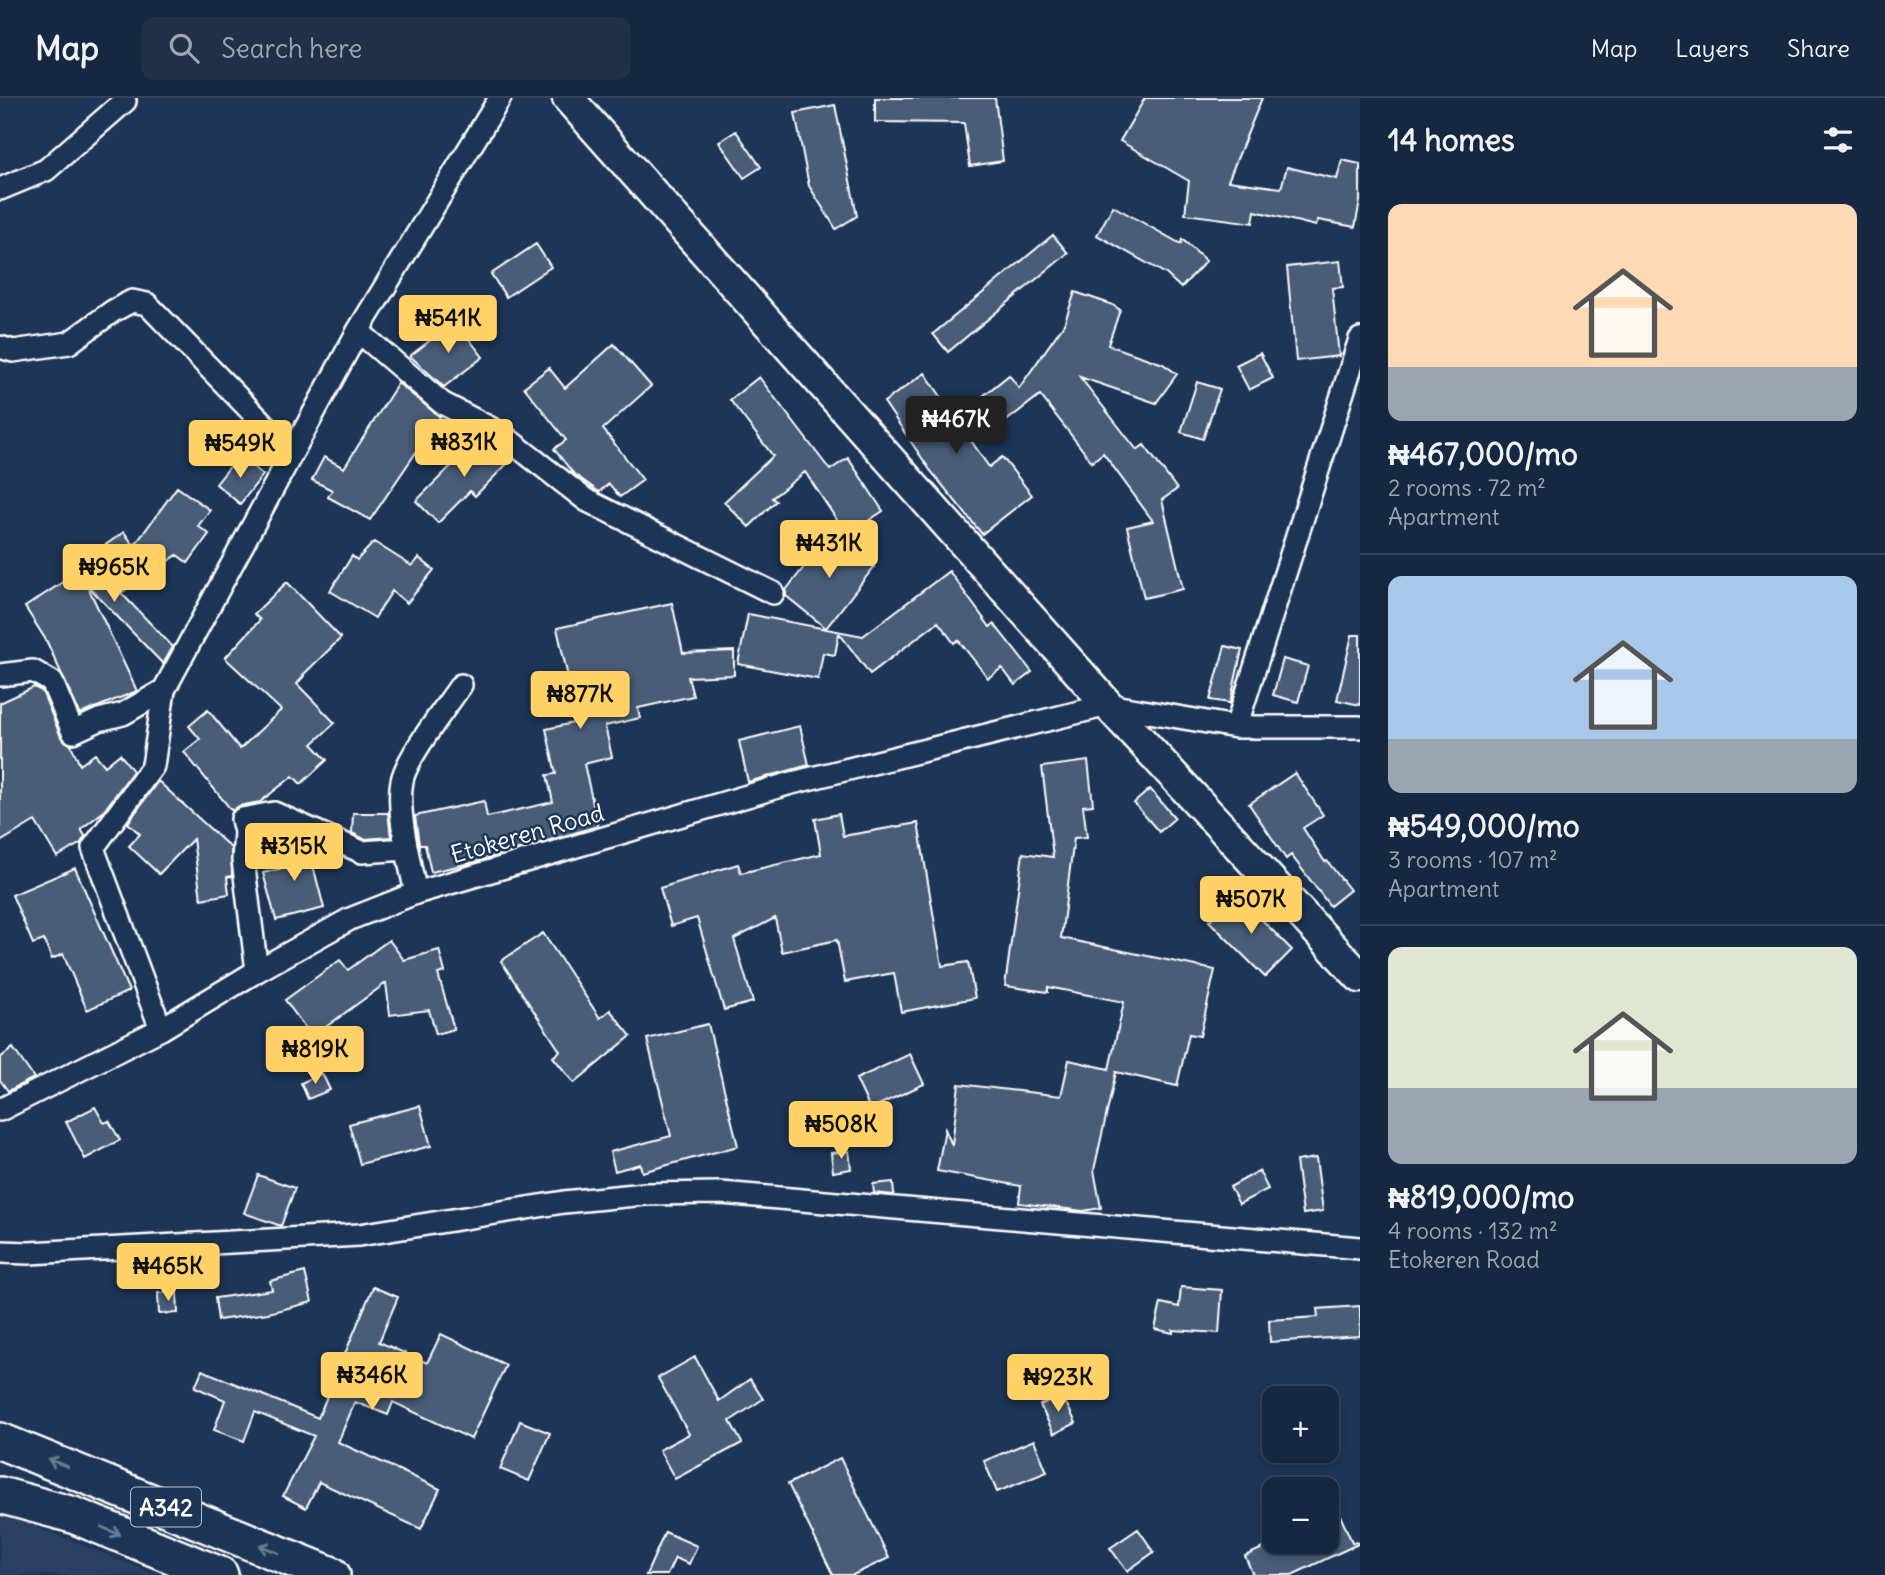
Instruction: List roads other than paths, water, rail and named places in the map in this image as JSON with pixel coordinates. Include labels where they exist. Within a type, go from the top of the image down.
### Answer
[{"type":"highway","name":"A342","points":[[0,1441],[332,1575]]},
{"type":"highway","name":"A342","points":[[0,1495],[73,1515],[220,1575]]},
{"type":"main road","points":[[568,98],[1108,705],[1360,977]]},
{"type":"street","points":[[161,1029],[93,848],[153,765],[164,690],[358,331],[500,98]]},
{"type":"street","points":[[0,189],[46,170],[125,101]]},
{"type":"street","points":[[0,347],[13,351],[69,343],[113,311],[132,301],[147,304],[292,453]]},
{"type":"street","points":[[358,331],[442,403],[500,433],[586,500],[773,593]]},
{"type":"street","points":[[1236,727],[1360,339]]},
{"type":"street","points":[[0,674],[33,671],[52,682],[73,732],[99,720],[123,714],[164,690]]},
{"type":"street","points":[[416,893],[407,849],[402,780],[409,764],[461,685]]},
{"type":"street","points":[[1108,705],[1236,727],[1360,727]]},
{"type":"street","name":"Etokeren Road","points":[[0,1110],[161,1029],[350,919],[416,893],[788,784],[1108,705]]},
{"type":"street","points":[[257,971],[243,860],[245,832],[242,819],[274,813],[362,852],[407,849]]},
{"type":"street","points":[[0,1252],[29,1253],[359,1235],[564,1202],[645,1194],[721,1194],[1360,1248]]}]
